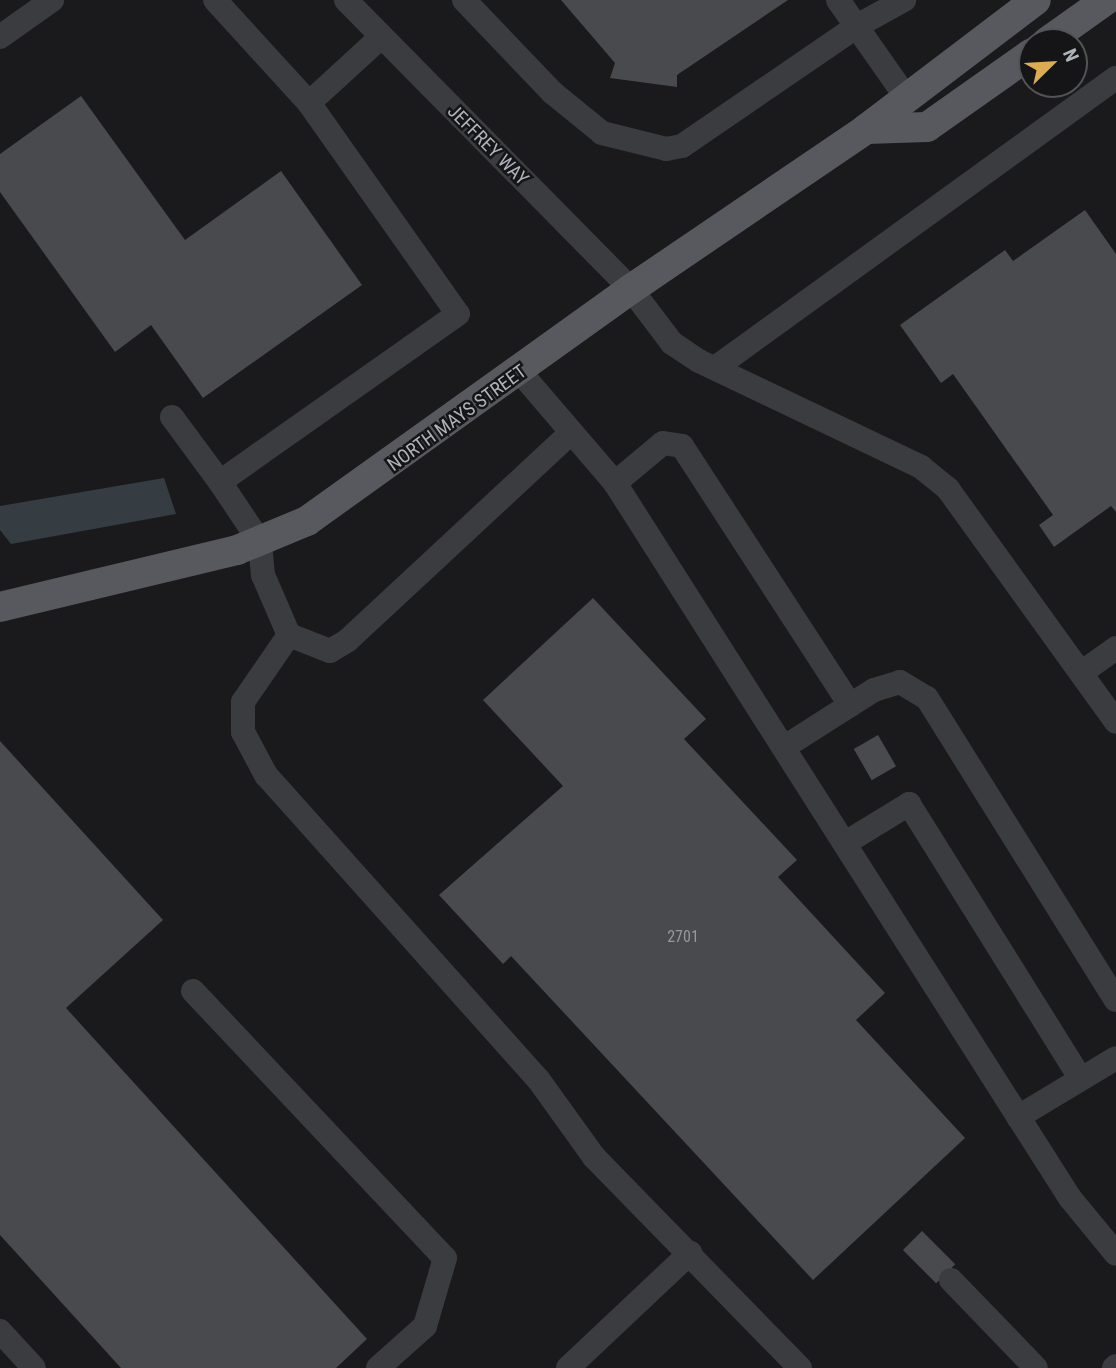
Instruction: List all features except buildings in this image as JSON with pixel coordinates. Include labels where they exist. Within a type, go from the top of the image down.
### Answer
[{"type":"main road","name":"NORTH MAYS STREET","points":[[0,607],[260,542],[338,503],[631,289],[866,129],[1036,0]]},
{"type":"main road","points":[[1067,28],[1107,0]]},
{"type":"main road","points":[[866,129],[927,127],[1018,63]]},
{"type":"street","points":[[0,37],[52,0]]},
{"type":"street","points":[[215,0],[309,103],[458,314],[220,482]]},
{"type":"street","name":"JEFFREY WAY","points":[[346,0],[380,38],[631,289],[672,343],[715,368],[921,467],[948,489],[1116,722]]},
{"type":"street","points":[[464,0],[553,93],[602,133],[666,149],[682,146],[857,26],[904,0]]},
{"type":"street","points":[[838,0],[906,97]]},
{"type":"street","points":[[309,103],[380,38]]},
{"type":"street","points":[[715,368],[1116,78]]},
{"type":"street","points":[[520,372],[615,483],[786,746],[1070,1198],[1116,1254]]},
{"type":"street","points":[[172,417],[260,542],[263,575],[289,635],[330,651],[348,640],[571,433]]},
{"type":"street","points":[[615,483],[663,443],[682,446],[850,705]]},
{"type":"street","points":[[289,635],[243,702],[243,732],[266,775],[538,1079],[594,1157],[800,1368]]},
{"type":"street","points":[[1081,673],[1116,648]]},
{"type":"street","points":[[786,746],[874,690],[900,682],[927,698],[1116,1000]]},
{"type":"street","points":[[847,842],[909,804],[1081,1079]]},
{"type":"street","points":[[193,991],[446,1258],[425,1326],[378,1368]]},
{"type":"street","points":[[1018,1116],[1116,1058]]},
{"type":"street","points":[[568,1368],[690,1253]]},
{"type":"street","points":[[951,1280],[1036,1368]]},
{"type":"street","points":[[0,1331],[34,1368]]},
{"type":"shaded area","points":[[164,478],[176,514],[11,544],[0,530],[0,506]]}]
